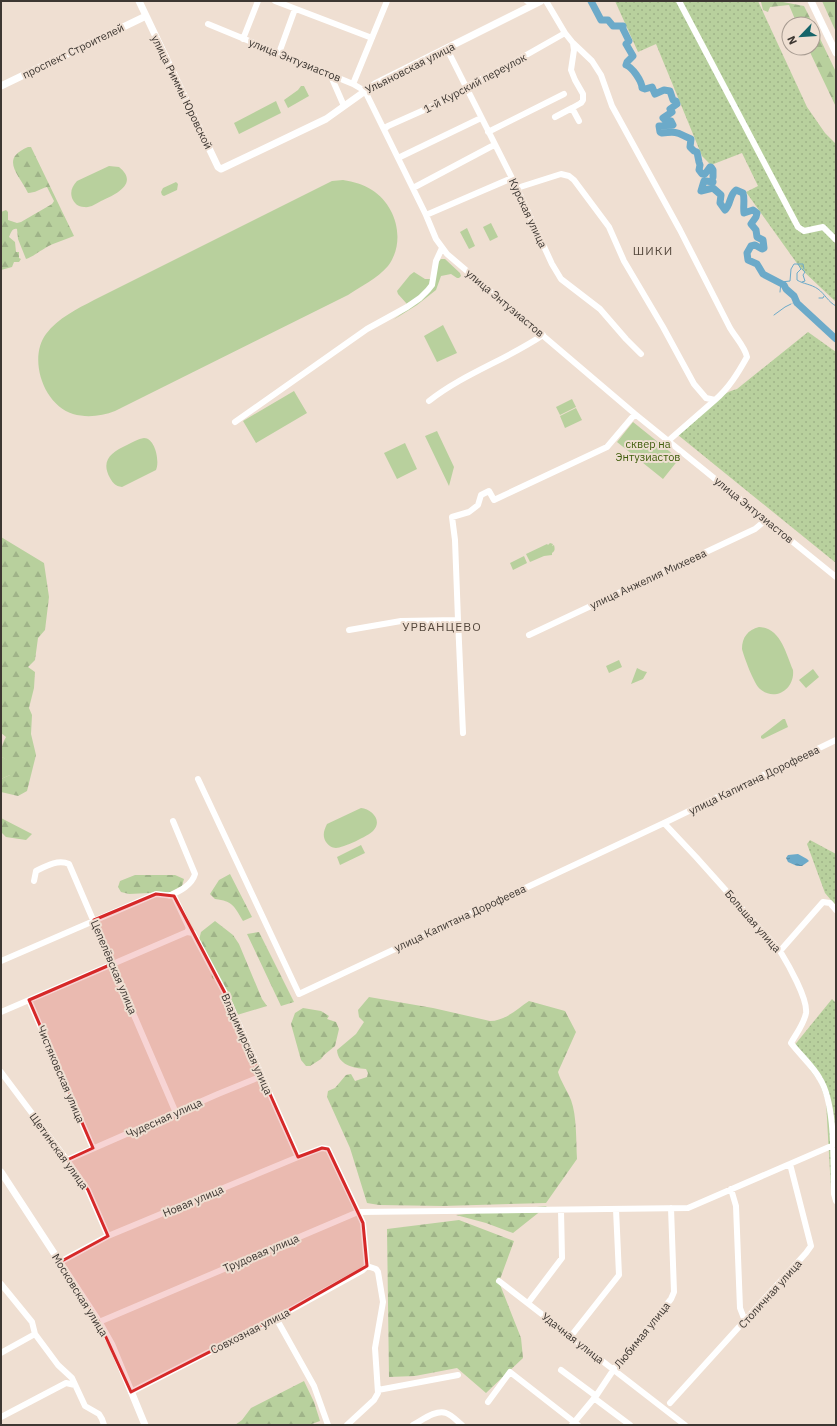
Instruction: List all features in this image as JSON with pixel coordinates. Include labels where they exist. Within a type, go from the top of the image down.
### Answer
[{"type":"main road","points":[[139,1],[146,16]]},
{"type":"main road","points":[[142,1],[148,13],[146,16]]},
{"type":"main road","points":[[811,1],[836,52]]},
{"type":"main road","name":"Ульяновская улица","points":[[218,167],[222,169],[319,123],[332,116],[375,84],[538,3]]},
{"type":"main road","name":"проспект Строителей","points":[[1,86],[146,16]]},
{"type":"main road","name":"улица Риммы Юровской","points":[[146,16],[218,167]]},
{"type":"main road","name":"Московская улица","points":[[1,1172],[99,1322],[112,1345],[143,1424]]},
{"type":"street","points":[[243,39],[258,1]]},
{"type":"street","points":[[275,1],[289,4],[295,9],[372,38]]},
{"type":"street","points":[[353,84],[387,1]]},
{"type":"street","points":[[527,1],[538,3]]},
{"type":"street","points":[[546,1],[573,44],[592,61],[601,75],[612,106],[680,230],[730,328],[738,342],[746,350],[747,357],[725,392],[668,441]]},
{"type":"street","points":[[679,1],[798,227],[804,231],[822,228],[836,240]]},
{"type":"street","points":[[279,53],[295,9]]},
{"type":"street","name":"улица Энтузиастов","points":[[208,24],[330,74],[365,91],[426,215],[436,239],[442,248],[463,268],[543,334],[635,414],[836,577]]},
{"type":"street","name":"1-й Курский переулок","points":[[384,129],[463,91],[466,87],[565,33]]},
{"type":"street","points":[[555,117],[581,103],[583,100],[583,94],[571,70],[574,50],[573,44]]},
{"type":"street","name":"Курская улица","points":[[447,49],[494,145],[517,188],[552,264],[561,280],[600,309],[641,354]]},
{"type":"street","points":[[330,74],[344,106]]},
{"type":"street","points":[[488,132],[564,94]]},
{"type":"street","points":[[572,108],[579,121]]},
{"type":"street","points":[[398,158],[481,118]]},
{"type":"street","points":[[413,188],[494,145]]},
{"type":"street","points":[[517,188],[561,174],[569,176],[574,180],[609,227],[624,261],[663,327],[694,384],[706,398],[715,400]]},
{"type":"street","points":[[426,215],[512,178]]},
{"type":"street","points":[[235,422],[367,329],[407,307],[420,298],[432,285],[436,261],[442,248]]},
{"type":"street","points":[[429,402],[443,390],[528,345],[543,334]]},
{"type":"street","points":[[463,734],[455,540],[452,517],[468,512],[478,505],[481,496],[489,491],[494,500],[607,447],[635,414]]},
{"type":"street","name":"улица Анжелия Михеева","points":[[529,636],[755,529],[765,519]]},
{"type":"street","points":[[349,630],[401,621],[458,620]]},
{"type":"street","name":"улица Капитана Дорофеева","points":[[198,779],[299,994],[664,823],[836,740]]},
{"type":"street","points":[[1,961],[156,894],[169,896],[187,886],[194,879],[196,874],[173,821]]},
{"type":"street","name":"Большая улица","points":[[664,823],[780,951],[786,961],[806,1004],[804,1020],[791,1043],[820,1078],[829,1098],[834,1145]]},
{"type":"street","name":"Цепелёвская улица","points":[[34,881],[36,871],[54,863],[64,861],[69,864],[176,1113]]},
{"type":"street","name":"Владимирская улица","points":[[169,896],[174,896],[190,933],[225,992],[298,1157]]},
{"type":"street","points":[[780,951],[823,902],[830,903],[836,910]]},
{"type":"street","points":[[1,1012],[112,964],[190,933]]},
{"type":"street","name":"Чистяковская улица","points":[[29,1000],[93,1148]]},
{"type":"street","name":"Щетинская улица","points":[[1,1072],[88,1190],[108,1236]]},
{"type":"street","name":"Чудесная улица","points":[[67,1160],[262,1076]]},
{"type":"street","points":[[347,1425],[374,1400],[378,1394],[375,1348],[383,1298],[378,1272],[376,1269],[367,1266],[363,1223],[358,1212],[688,1208],[834,1145],[834,1194],[836,1201]]},
{"type":"street","name":"Новая улица","points":[[60,1262],[108,1236],[322,1148],[328,1149],[358,1212]]},
{"type":"street","name":"Столичная улица","points":[[670,1403],[811,1246],[790,1164]]},
{"type":"street","points":[[730,1189],[736,1206],[740,1308],[745,1321]]},
{"type":"street","name":"Любимая улица","points":[[574,1424],[614,1369],[671,1299],[674,1292],[671,1208]]},
{"type":"street","points":[[571,1336],[619,1276],[616,1209]]},
{"type":"street","points":[[528,1303],[562,1258],[561,1210]]},
{"type":"street","name":"Трудовая улица","points":[[99,1322],[358,1212]]},
{"type":"street","name":"Совхозная улица","points":[[131,1392],[276,1318],[363,1270],[367,1266]]},
{"type":"street","name":"Удачная улица","points":[[499,1281],[685,1425]]},
{"type":"street","points":[[1,1285],[32,1322],[36,1334],[58,1365],[72,1378],[85,1406],[99,1414],[104,1425]]},
{"type":"street","points":[[276,1318],[314,1386],[328,1425]]},
{"type":"street","points":[[1,1353],[36,1334]]},
{"type":"street","points":[[561,1370],[630,1425]]},
{"type":"street","points":[[488,1402],[510,1372],[574,1424]]},
{"type":"street","points":[[378,1390],[458,1375]]},
{"type":"street","points":[[1,1417],[66,1383],[75,1385]]},
{"type":"street","points":[[413,1425],[442,1412],[448,1414],[462,1425]]},
{"type":"highlighted area","points":[[156,894],[174,896],[225,993],[298,1157],[322,1148],[328,1149],[363,1223],[367,1266],[276,1318],[131,1392],[99,1322],[60,1262],[108,1236],[88,1190],[67,1160],[93,1148],[29,1000],[112,964],[94,920]]},
{"type":"green space","points":[[615,1],[758,1],[781,51],[781,56],[783,56],[807,107],[825,133],[836,144],[836,302],[801,269],[746,192],[758,186],[742,153],[711,165],[702,156],[656,44],[638,52]]},
{"type":"green space","points":[[822,1],[836,1],[836,32]]},
{"type":"green space","points":[[761,2],[783,2],[804,6],[809,16],[794,16],[789,5],[770,7],[768,12],[763,10]]},
{"type":"green space","points":[[821,41],[836,72],[836,107],[812,56],[821,56]]},
{"type":"green space","points":[[301,86],[304,86],[309,96],[288,108],[284,100]]},
{"type":"green space","points":[[276,101],[281,113],[239,134],[234,123]]},
{"type":"green space","points":[[28,147],[31,147],[74,236],[50,245],[26,259],[18,239],[17,229],[14,229],[9,237],[15,242],[16,252],[19,252],[19,258],[21,259],[19,262],[14,262],[12,267],[1,270],[1,212],[6,210],[8,212],[8,220],[17,223],[52,204],[54,201],[47,187],[28,193],[16,173],[13,162],[15,156]]},
{"type":"green space","points":[[109,166],[119,167],[125,173],[127,179],[123,188],[112,196],[91,206],[82,207],[76,204],[71,194],[75,183]]},
{"type":"green space","points":[[343,180],[365,186],[372,190],[388,205],[393,215],[396,225],[397,246],[394,256],[388,266],[379,275],[348,295],[115,411],[94,416],[84,416],[73,414],[62,409],[54,401],[42,380],[38,355],[46,334],[56,323],[75,310],[94,300],[332,181]]},
{"type":"green space","points":[[176,182],[178,184],[177,190],[164,196],[162,195],[161,192],[163,188]]},
{"type":"green space","points":[[491,223],[498,237],[490,241],[483,227]]},
{"type":"green space","points":[[467,228],[475,246],[469,249],[460,232]]},
{"type":"green space","points":[[441,259],[445,259],[460,273],[461,276],[457,278],[451,274],[441,276],[436,290],[417,305],[393,320],[428,294]]},
{"type":"green space","points":[[414,272],[425,279],[430,279],[428,287],[425,291],[407,304],[397,291]]},
{"type":"green space","points":[[443,325],[457,353],[437,362],[424,336]]},
{"type":"green space","points":[[808,332],[836,352],[836,563],[678,435],[713,402],[721,396],[737,389]]},
{"type":"green space","points":[[294,391],[307,413],[256,443],[243,421]]},
{"type":"green space","points":[[572,399],[576,407],[560,415],[556,407]]},
{"type":"green space","points":[[576,408],[582,420],[565,428],[560,416]]},
{"type":"green space","name":"сквер на Энтузиастов","points":[[633,422],[679,459],[663,479],[617,442]]},
{"type":"green space","points":[[437,431],[454,467],[449,486],[425,436]]},
{"type":"green space","points":[[144,438],[151,442],[156,451],[156,470],[122,487],[116,485],[113,483],[107,472],[106,466],[109,457],[122,448]]},
{"type":"green space","points":[[405,443],[417,469],[397,479],[384,453]]},
{"type":"green space","points":[[1,537],[44,563],[49,597],[45,630],[38,638],[35,660],[28,667],[35,672],[34,688],[29,708],[32,715],[31,734],[36,755],[27,791],[18,796],[1,792],[1,779],[10,775],[10,762],[2,757],[2,746],[6,737],[1,733]]},
{"type":"green space","points":[[550,543],[553,544],[552,546],[554,545],[552,555],[544,556],[530,562],[526,554]]},
{"type":"green space","points":[[524,556],[527,563],[513,570],[510,563]]},
{"type":"green space","points":[[759,627],[766,628],[778,637],[793,670],[791,683],[783,692],[778,694],[766,693],[760,689],[755,682],[742,649],[743,641],[746,635]]},
{"type":"green space","points":[[619,660],[622,667],[609,673],[606,666]]},
{"type":"green space","points":[[637,668],[647,672],[643,679],[631,684]]},
{"type":"green space","points":[[813,669],[819,677],[806,688],[799,680]]},
{"type":"green space","points":[[785,719],[788,727],[763,739],[761,738],[761,736]]},
{"type":"green space","points":[[1,750],[2,757],[10,761],[10,775],[1,779]]},
{"type":"green space","points":[[361,808],[369,811],[375,816],[377,823],[373,831],[366,836],[344,846],[336,848],[330,846],[325,840],[324,835],[327,824]]},
{"type":"green space","points":[[1,818],[32,834],[26,840],[6,837],[1,832]]},
{"type":"green space","points":[[810,840],[836,854],[836,906],[825,893],[807,844]]},
{"type":"green space","points":[[361,845],[365,853],[340,865],[337,857]]},
{"type":"green space","points":[[230,874],[252,917],[243,921],[232,905],[226,901],[215,899],[210,894],[219,880]]},
{"type":"green space","points":[[135,875],[175,875],[184,879],[182,886],[170,892],[129,894],[121,892],[118,887],[120,881]]},
{"type":"green space","points":[[215,921],[233,935],[239,944],[262,999],[267,1006],[237,1015],[233,1003],[221,983],[212,978],[211,969],[199,940],[201,932]]},
{"type":"green space","points":[[259,932],[294,1002],[281,1006],[247,934]]},
{"type":"green space","points":[[369,997],[433,1008],[490,1021],[506,1017],[529,1001],[565,1011],[576,1032],[558,1072],[573,1106],[577,1159],[546,1203],[443,1206],[379,1205],[367,1203],[350,1148],[327,1097],[328,1091],[335,1088],[346,1075],[351,1074],[355,1081],[367,1077],[368,1073],[366,1069],[347,1065],[340,1059],[337,1050],[356,1034],[364,1022],[359,1017],[358,1010]]},
{"type":"green space","points":[[832,999],[836,1003],[836,1206],[831,1190],[826,1101],[819,1082],[793,1047]]},
{"type":"green space","points":[[303,1008],[321,1011],[329,1016],[327,1019],[336,1022],[339,1029],[335,1046],[321,1059],[310,1066],[306,1066],[301,1060],[291,1024],[295,1013]]},
{"type":"green space","points":[[547,1206],[513,1233],[486,1223],[456,1215]]},
{"type":"green space","points":[[459,1220],[514,1241],[499,1282],[521,1338],[523,1358],[486,1393],[457,1368],[415,1376],[389,1377],[387,1229]]},
{"type":"green space","points":[[304,1381],[314,1402],[320,1421],[309,1425],[235,1425],[242,1420],[251,1408]]},
{"type":"water","points":[[798,854],[809,861],[802,866],[797,866],[788,862],[786,858],[788,855]]},
{"type":"waterway","points":[[591,1],[601,20],[608,20],[613,26],[623,26],[629,41],[626,44],[633,56],[626,65],[631,68],[636,75],[642,85],[642,88],[645,89],[652,87],[655,94],[664,90],[670,91],[673,100],[676,101],[677,104],[670,109],[672,112],[663,118],[671,121],[673,125],[659,126],[660,132],[678,133],[691,139],[690,147],[697,152],[700,165],[699,170],[702,174],[705,174],[711,167],[713,170],[713,177]]},
{"type":"waterway","points":[[713,182],[704,181],[701,191],[713,188],[721,195],[720,203],[725,210],[736,190],[743,193],[744,213],[753,210],[757,213],[751,224],[756,230],[757,237],[763,240],[764,248],[762,249],[755,245],[751,246],[747,253],[748,260],[757,264],[763,274],[784,285],[786,289],[794,296],[797,303],[836,339]]},
{"type":"waterway","points":[[780,292],[781,282],[790,281],[791,269],[794,264],[798,264],[801,269],[797,273],[797,280],[818,289],[836,306]]},
{"type":"waterway","points":[[798,264],[803,264],[804,269]]},
{"type":"waterway","points":[[802,269],[805,272],[803,275],[805,281],[802,282]]},
{"type":"waterway","points":[[819,298],[823,298],[824,296]]},
{"type":"waterway","points":[[774,315],[791,304]]},
{"type":"district","name":"ШИКИ","points":[[653,251]]},
{"type":"district","name":"УРВАНЦЕВО","points":[[442,627]]}]
